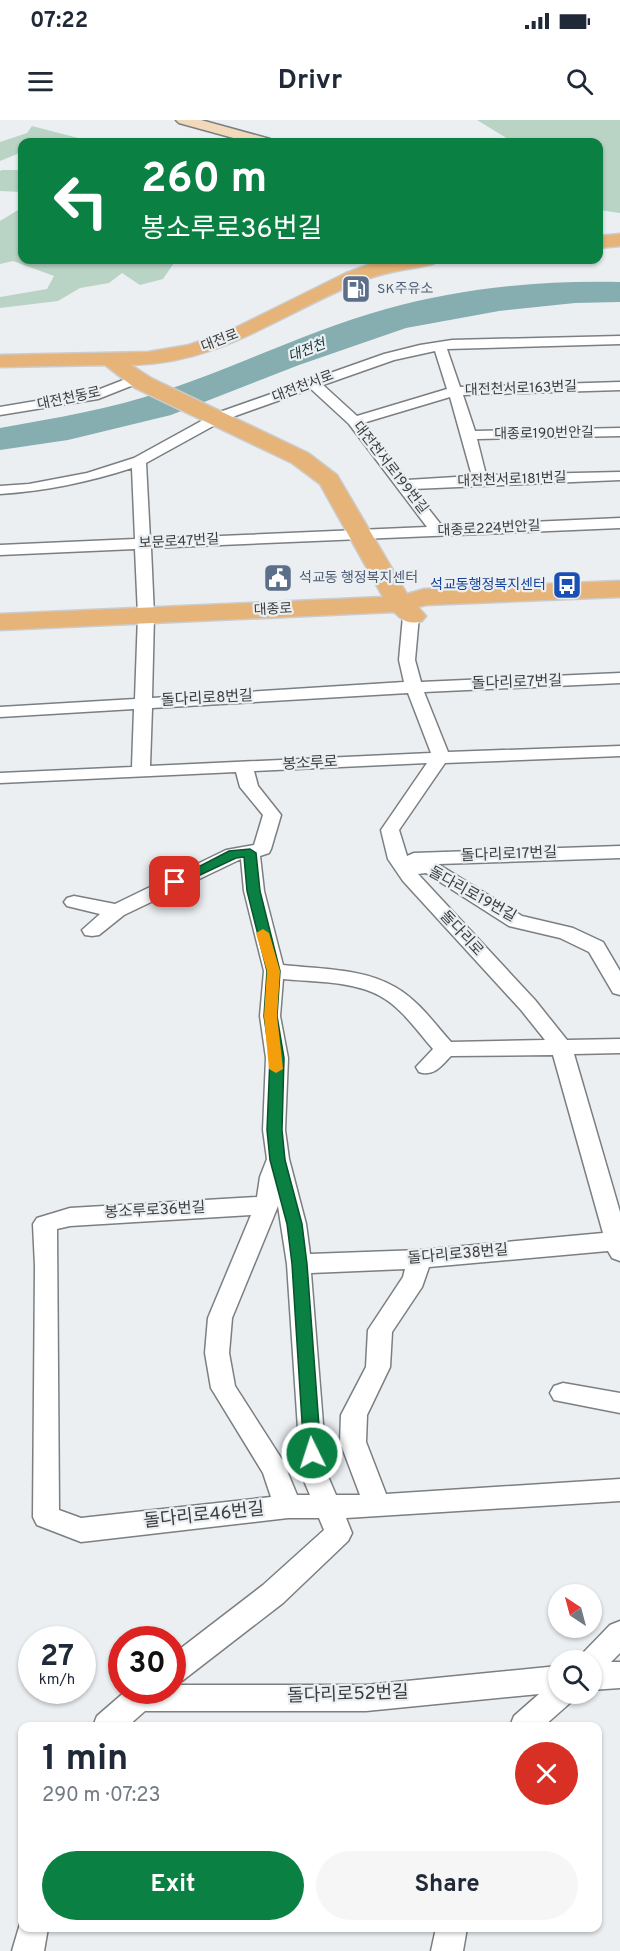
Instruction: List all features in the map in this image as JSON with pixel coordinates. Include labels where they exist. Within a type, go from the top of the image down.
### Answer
[{"type":"main road","points":[[184,120],[249,138]]},
{"type":"main road","points":[[603,242],[620,240]]},
{"type":"main road","name":"대전로","points":[[0,361],[148,358],[193,351],[238,334],[353,277],[380,267],[400,264]]},
{"type":"main road","points":[[110,359],[140,381],[300,458],[329,480],[358,534],[406,610]]},
{"type":"main road","name":"대종로","points":[[406,610],[424,597],[620,589]]},
{"type":"main road","name":"대종로","points":[[0,622],[146,615],[620,606]]},
{"type":"street","name":"대전천서로","points":[[0,490],[29,488],[90,477],[139,461],[213,415],[284,396],[313,383],[389,357],[440,346],[620,340]]},
{"type":"street","points":[[440,346],[469,435],[480,480]]},
{"type":"street","name":"대전천동로","points":[[0,411],[98,395],[140,381]]},
{"type":"street","name":"대전천서로199번길","points":[[313,383],[354,421],[438,531]]},
{"type":"street","name":"대전천서로163번길","points":[[354,421],[454,391],[620,386]]},
{"type":"street","name":"대종로190번안길","points":[[469,435],[620,432]]},
{"type":"street","points":[[139,461],[146,615],[141,772]]},
{"type":"street","name":"대전천서로181번길","points":[[404,485],[480,480],[620,476]]},
{"type":"street","name":"대종로224번안길","points":[[358,534],[620,523]]},
{"type":"street","name":"보문로47번길","points":[[0,550],[358,534]]},
{"type":"street","points":[[406,610],[407,660],[414,687],[441,756]]},
{"type":"street","name":"돌다리로7번길","points":[[414,687],[620,678]]},
{"type":"street","name":"돌다리로8번길","points":[[0,712],[414,687]]},
{"type":"street","name":"봉소루로","points":[[0,778],[244,768],[441,756],[620,751]]},
{"type":"street","name":"돌다리로","points":[[441,756],[390,830],[402,864],[439,910],[528,1005],[561,1046],[618,1246]]},
{"type":"street","points":[[92,930],[117,911],[233,854],[250,853],[262,849],[272,814],[249,787],[244,768]]},
{"type":"street","name":"돌다리로17번길","points":[[402,864],[620,852]]},
{"type":"street","points":[[186,1661],[273,1594],[339,1533],[314,1474],[299,1264],[294,1224],[278,1160],[274,1130],[277,1058],[270,1016],[274,971],[254,891],[250,853]]},
{"type":"street","name":"돌다리로19번길","points":[[402,864],[429,867],[516,921],[566,933],[596,947],[620,988]]},
{"type":"street","points":[[74,902],[117,911]]},
{"type":"street","points":[[274,971],[370,985],[387,992],[401,1003],[446,1049]]},
{"type":"street","points":[[427,1067],[446,1049],[620,1046]]},
{"type":"street","points":[[278,1160],[271,1177],[267,1205],[220,1318],[217,1353],[223,1388],[269,1460],[288,1507]]},
{"type":"street","name":"봉소루로36번길","points":[[81,1530],[46,1517],[47,1266],[45,1224],[70,1216],[267,1205]]},
{"type":"street","name":"돌다리로38번길","points":[[299,1264],[420,1259],[618,1246]]},
{"type":"street","points":[[377,1506],[353,1442],[354,1415],[378,1367],[380,1330],[414,1280],[420,1259]]},
{"type":"street","points":[[563,1393],[620,1403]]},
{"type":"street","name":"돌다리로46번길","points":[[81,1530],[288,1507],[377,1506],[620,1490]]},
{"type":"street","points":[[602,1653],[620,1634]]},
{"type":"street","points":[[602,1676],[620,1675]]},
{"type":"street","name":"돌다리로52번길","points":[[186,1695],[366,1698],[548,1680]]},
{"type":"street","points":[[112,1722],[132,1704]]},
{"type":"street","points":[[528,1722],[549,1704]]},
{"type":"street","points":[[28,1951],[32,1932]]},
{"type":"street","points":[[447,1951],[451,1932]]},
{"type":"green space","points":[[477,120],[620,120],[620,213],[603,211],[603,138],[506,138]]},
{"type":"green space","points":[[32,126],[78,138],[18,138],[18,154],[0,161],[0,142],[27,133]]},
{"type":"green space","points":[[18,170],[18,192],[0,191],[0,171]]},
{"type":"green space","points":[[18,210],[18,263],[13,261],[0,264],[0,221]]},
{"type":"green space","points":[[21,264],[173,264],[163,279],[140,285],[122,273],[109,283],[80,288],[58,301],[0,308],[0,297],[47,289],[54,276]]},
{"type":"water","name":"대전천","points":[[561,282],[620,282],[620,302],[575,303],[499,311],[406,328],[299,365],[171,415],[68,440],[0,450],[0,428],[83,413],[144,397],[192,381],[330,327],[386,309],[443,296],[502,287]]},
{"type":"slow traffic","points":[[263,933],[274,971],[270,1016],[277,1058],[276,1069]]},
{"type":"place","name":"SK주유소","points":[[356,289]]},
{"type":"place","name":"석교동 행정복지센터","points":[[278,578]]},
{"type":"place","name":"석교동행정복지센터","points":[[567,585]]},
{"type":"route","points":[[175,882],[233,854],[250,853],[254,891],[263,935],[274,971],[270,1016],[277,1058],[274,1130],[278,1160],[294,1224],[299,1264],[312,1453]]}]
